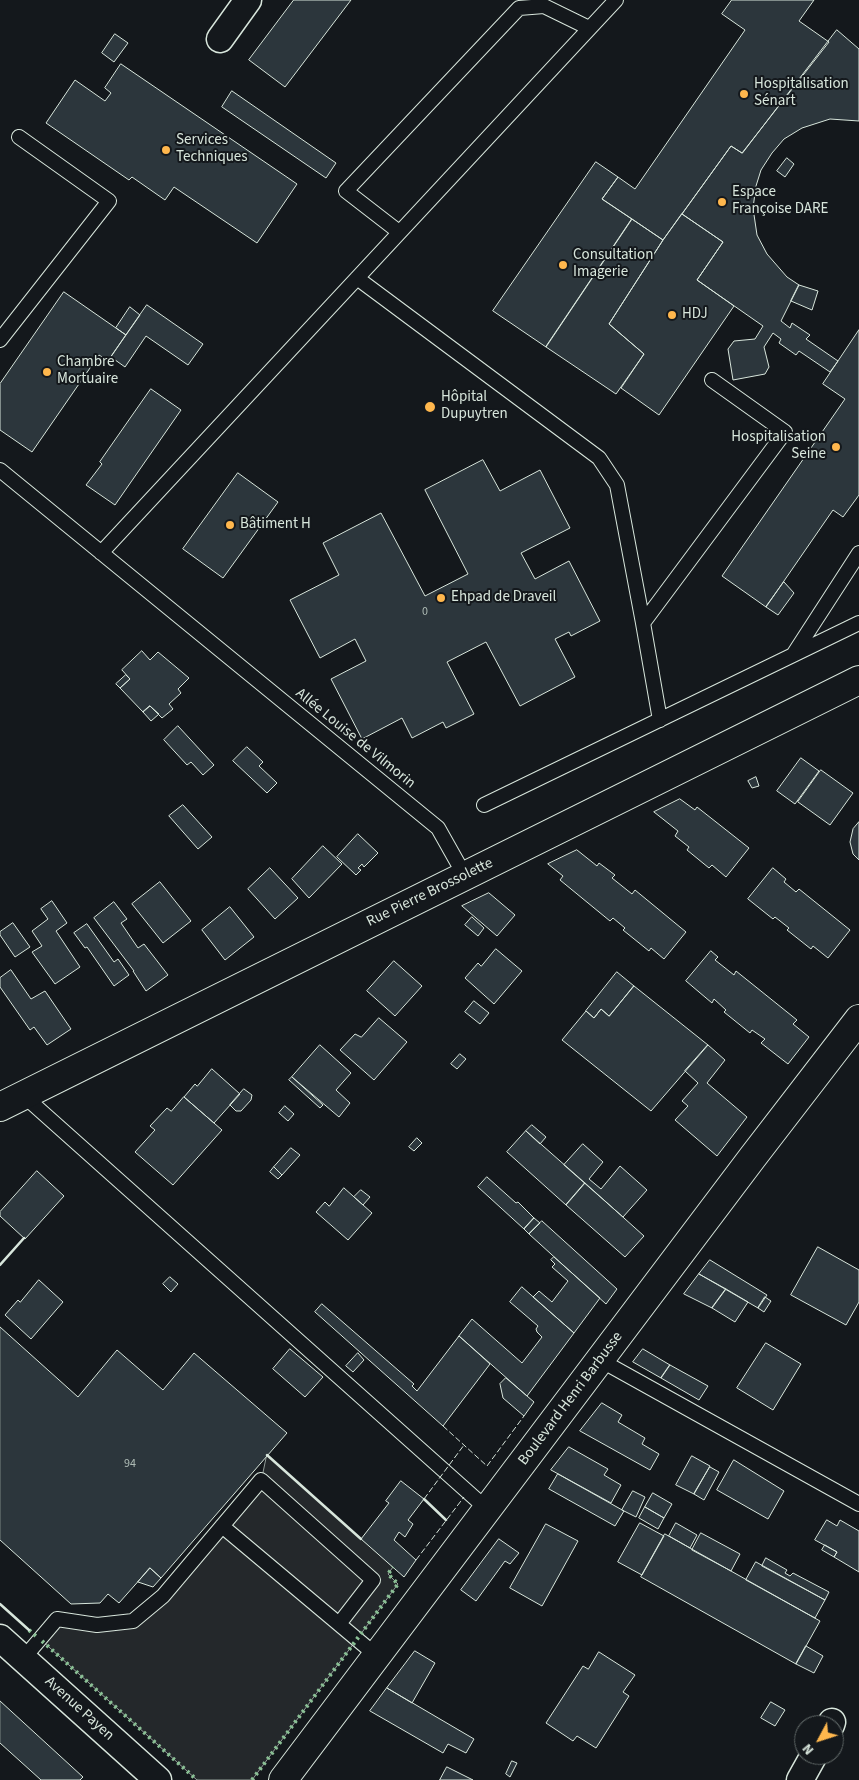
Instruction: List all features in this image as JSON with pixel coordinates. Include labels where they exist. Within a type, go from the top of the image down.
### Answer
[{"type":"main road","name":"Rue Pierre Brossolette","points":[[11,1101],[859,680]]},
{"type":"main road","name":"Boulevard Henri Barbusse","points":[[283,1780],[859,1019]]},
{"type":"street","points":[[220,39],[248,0]]},
{"type":"street","name":"Avenue Payen","points":[[0,1638],[158,1780]]},
{"type":"street","points":[[800,1780],[808,1765]]},
{"type":"lane","points":[[101,553],[616,0]]},
{"type":"lane","points":[[400,232],[346,191],[519,8],[544,6],[589,28]]},
{"type":"lane","points":[[0,340],[109,201],[19,137]]},
{"type":"lane","points":[[357,278],[599,458],[617,485],[660,720]]},
{"type":"lane","points":[[642,623],[785,432],[712,380]]},
{"type":"lane","name":"Allée Louise de Vilmorin","points":[[0,470],[438,828],[465,876]]},
{"type":"lane","points":[[792,657],[859,553]]},
{"type":"lane","points":[[484,806],[859,623]]},
{"type":"lane","points":[[11,1101],[488,1510]]},
{"type":"lane","points":[[600,1360],[859,1504]]},
{"type":"lane","points":[[23,1659],[57,1619],[97,1625],[133,1621],[163,1596],[261,1480],[373,1580],[339,1624]]},
{"type":"lane","points":[[222,1526],[377,1656]]},
{"type":"shaded area","points":[[267,1455],[393,1567],[388,1574],[398,1584],[252,1780],[197,1780],[40,1639],[57,1619],[134,1621],[261,1481]]},
{"type":"building","points":[[294,0],[351,0],[285,87],[249,60]]},
{"type":"building","name":"Hospitalisation Sénart","points":[[732,0],[814,0],[799,21],[829,42],[742,153],[731,146],[663,240],[602,199],[618,177],[635,189],[745,30],[722,14]]},
{"type":"building","name":"Espace Françoise DARE","points":[[837,30],[859,49],[859,121],[830,119],[802,128],[784,139],[761,170],[756,186],[753,208],[757,235],[767,254],[787,277],[799,285],[781,321],[790,328],[792,323],[810,335],[806,339],[838,361],[830,372],[799,351],[796,355],[779,343],[781,339],[773,333],[764,347],[769,367],[765,374],[733,380],[728,349],[734,341],[755,339],[763,326],[697,280],[723,242],[682,214],[731,146],[742,153]]},
{"type":"building","points":[[115,34],[128,43],[114,62],[102,53]]},
{"type":"building","name":"Services Techniques","points":[[121,64],[297,184],[257,243],[174,187],[165,200],[132,177],[129,180],[46,123],[75,80],[105,101],[111,93],[105,88]]},
{"type":"building","points":[[232,91],[336,163],[326,178],[222,107]]},
{"type":"building","points":[[787,158],[794,164],[785,177],[777,171]]},
{"type":"building","name":"Consultation Imagerie","points":[[596,162],[618,177],[602,199],[632,219],[546,347],[493,311]]},
{"type":"building","name":"HDJ","points":[[682,214],[723,242],[697,280],[734,306],[659,415],[621,388],[644,354],[609,324]]},
{"type":"building","points":[[632,219],[663,240],[609,324],[644,354],[616,394],[546,347]]},
{"type":"building","points":[[799,285],[818,291],[812,310],[791,301]]},
{"type":"building","name":"Chambre Mortuaire","points":[[64,292],[126,335],[108,361],[99,355],[32,452],[0,430],[0,384]]},
{"type":"building","points":[[147,305],[203,344],[188,365],[146,336],[125,367],[111,357]]},
{"type":"building","points":[[130,307],[140,315],[126,335],[116,328]]},
{"type":"building","name":"Hospitalisation Seine","points":[[859,330],[859,495],[843,517],[833,510],[766,607],[722,576],[845,399],[823,384]]},
{"type":"building","points":[[151,389],[181,410],[115,505],[86,485]]},
{"type":"building","name":"Ehpad de Draveil","points":[[483,460],[500,491],[540,470],[570,528],[521,553],[535,579],[569,561],[600,621],[571,636],[569,632],[555,639],[575,677],[520,706],[486,642],[447,662],[474,714],[446,728],[443,722],[412,738],[402,718],[362,739],[331,679],[366,661],[355,639],[320,658],[290,600],[339,575],[323,543],[381,513],[425,596],[468,574],[425,490]]},
{"type":"building","name":"Bâtiment H","points":[[238,473],[278,502],[223,578],[183,549]]},
{"type":"building","points":[[784,582],[794,593],[778,615],[766,607]]},
{"type":"building","points":[[142,651],[150,660],[158,652],[189,678],[178,689],[181,693],[169,704],[173,709],[162,718],[150,706],[143,712],[120,688],[130,679],[122,670]]},
{"type":"building","points":[[126,675],[130,679],[120,688],[116,684]]},
{"type":"building","points":[[150,706],[159,714],[151,721],[143,712]]},
{"type":"building","points":[[178,726],[214,765],[203,775],[191,762],[187,765],[164,740]]},
{"type":"building","points":[[247,747],[263,762],[259,766],[277,783],[267,793],[233,761]]},
{"type":"building","points":[[801,758],[819,771],[795,804],[777,791]]},
{"type":"building","points":[[821,770],[853,793],[830,825],[798,802]]},
{"type":"building","points":[[756,777],[759,786],[752,788],[748,781]]},
{"type":"building","points":[[680,799],[695,810],[697,807],[749,848],[726,877],[712,865],[709,868],[687,850],[689,847],[675,836],[678,831],[654,812]]},
{"type":"building","points":[[183,805],[212,837],[198,849],[169,816]]},
{"type":"building","points":[[859,822],[859,860],[853,854],[850,842],[853,829]]},
{"type":"building","points":[[358,834],[378,853],[364,867],[362,864],[358,868],[361,870],[356,875],[337,857]]},
{"type":"building","points":[[323,846],[342,864],[309,898],[292,879]]},
{"type":"building","points":[[577,850],[597,866],[599,863],[615,875],[612,878],[632,894],[635,890],[686,932],[664,959],[651,948],[649,951],[623,930],[625,928],[613,918],[610,921],[560,880],[563,876],[548,864]]},
{"type":"building","points":[[270,868],[298,898],[275,919],[248,889]]},
{"type":"building","points":[[773,868],[786,879],[784,882],[796,892],[799,889],[850,930],[828,958],[813,946],[811,949],[787,930],[789,928],[775,917],[773,919],[748,899]]},
{"type":"building","points":[[160,882],[191,921],[163,943],[132,904]]},
{"type":"building","points":[[489,893],[515,915],[497,936],[462,906]]},
{"type":"building","points":[[52,901],[67,923],[56,931],[80,967],[55,984],[32,952],[42,946],[32,931],[48,919],[41,909]]},
{"type":"building","points":[[114,902],[127,919],[121,923],[138,948],[144,944],[168,975],[146,991],[134,971],[94,918]]},
{"type":"building","points":[[230,907],[254,937],[225,960],[202,930]]},
{"type":"building","points":[[472,917],[484,928],[478,936],[465,925]]},
{"type":"building","points":[[13,923],[30,947],[15,957],[0,935],[0,932]]},
{"type":"building","points":[[87,924],[114,962],[118,959],[129,975],[114,986],[87,947],[85,948],[74,933]]},
{"type":"building","points":[[496,949],[522,971],[494,1004],[465,978],[478,963],[481,966]]},
{"type":"building","points":[[711,951],[718,957],[715,960],[734,975],[736,971],[797,1020],[793,1024],[809,1037],[788,1064],[761,1043],[765,1039],[752,1030],[750,1033],[724,1012],[726,1010],[714,999],[712,1003],[686,981]]},
{"type":"building","points":[[394,961],[422,986],[395,1016],[367,991]]},
{"type":"building","points":[[11,970],[31,999],[45,991],[71,1029],[47,1045],[34,1027],[30,1030],[0,987],[0,978]]},
{"type":"building","points":[[617,972],[634,986],[609,1016],[601,1009],[594,1018],[586,1011]]},
{"type":"building","points":[[634,986],[708,1045],[651,1111],[562,1040],[586,1011],[594,1018],[601,1009],[609,1016]]},
{"type":"building","points":[[474,1001],[489,1013],[480,1024],[465,1012]]},
{"type":"building","points":[[379,1018],[407,1042],[374,1080],[340,1050],[355,1034],[361,1037]]},
{"type":"building","points":[[320,1045],[351,1073],[336,1090],[350,1103],[339,1117],[292,1077]]},
{"type":"building","points":[[708,1045],[725,1060],[707,1083],[747,1117],[717,1156],[675,1120],[688,1106],[682,1101],[698,1083],[685,1071]]},
{"type":"building","points":[[460,1054],[466,1059],[457,1069],[451,1064]]},
{"type":"building","points":[[212,1069],[240,1094],[214,1123],[184,1097]]},
{"type":"building","points":[[292,1077],[323,1105],[320,1108],[289,1080]]},
{"type":"building","points":[[244,1089],[252,1095],[251,1100],[241,1111],[236,1111],[230,1105]]},
{"type":"building","points":[[184,1097],[222,1130],[173,1185],[135,1152],[155,1130],[150,1126],[167,1108],[171,1111]]},
{"type":"building","points":[[285,1106],[294,1114],[288,1121],[279,1113]]},
{"type":"building","points":[[532,1125],[546,1137],[540,1144],[526,1131]]},
{"type":"building","points":[[526,1131],[585,1183],[566,1205],[507,1152]]},
{"type":"building","points":[[417,1138],[422,1143],[414,1151],[409,1147]]},
{"type":"building","points":[[583,1144],[603,1162],[589,1179],[601,1189],[620,1166],[647,1190],[623,1217],[564,1165]]},
{"type":"building","points":[[291,1148],[300,1155],[282,1175],[274,1167]]},
{"type":"building","points":[[274,1167],[282,1175],[278,1179],[270,1172]]},
{"type":"building","points":[[37,1171],[64,1196],[25,1239],[0,1216],[0,1212]]},
{"type":"building","points":[[487,1177],[516,1203],[518,1202],[534,1218],[524,1229],[478,1187]]},
{"type":"building","points":[[585,1183],[644,1236],[625,1257],[566,1205]]},
{"type":"building","points":[[344,1188],[372,1213],[348,1240],[316,1212],[325,1202],[329,1206]]},
{"type":"building","points":[[361,1190],[370,1197],[363,1205],[354,1197]]},
{"type":"building","points":[[534,1218],[540,1223],[529,1234],[524,1229]]},
{"type":"building","points":[[542,1221],[617,1289],[606,1304],[529,1234]]},
{"type":"building","points":[[818,1247],[859,1270],[859,1302],[846,1325],[791,1295]]},
{"type":"building","points":[[554,1257],[600,1298],[574,1333],[533,1297],[539,1291],[552,1302],[568,1281],[552,1267],[555,1264],[551,1260]]},
{"type":"building","points":[[710,1260],[767,1295],[758,1308],[699,1274]]},
{"type":"building","points":[[699,1274],[726,1289],[712,1308],[684,1294]]},
{"type":"building","points":[[170,1277],[178,1284],[171,1292],[163,1284]]},
{"type":"building","points":[[39,1280],[63,1302],[31,1339],[5,1315],[18,1300],[20,1302]]},
{"type":"building","points":[[522,1287],[574,1333],[527,1396],[458,1337],[472,1319],[522,1363],[542,1337],[537,1332],[538,1326],[510,1302]]},
{"type":"building","points":[[726,1289],[748,1302],[735,1322],[712,1308]]},
{"type":"building","points":[[765,1297],[771,1301],[764,1312],[758,1308]]},
{"type":"building","points":[[322,1304],[414,1384],[412,1386],[417,1391],[459,1336],[490,1364],[443,1426],[315,1312]]},
{"type":"building","points":[[0,1327],[78,1397],[117,1350],[163,1390],[194,1353],[287,1433],[161,1578],[150,1568],[119,1603],[108,1594],[100,1603],[71,1604],[0,1540]]},
{"type":"building","points":[[766,1343],[801,1364],[773,1410],[737,1388]]},
{"type":"building","points":[[290,1349],[323,1377],[305,1397],[273,1369]]},
{"type":"building","points":[[643,1349],[670,1365],[661,1378],[633,1362]]},
{"type":"building","points":[[358,1353],[364,1360],[353,1372],[346,1366]]},
{"type":"building","points":[[670,1365],[708,1386],[699,1400],[661,1378]]},
{"type":"building","points":[[506,1378],[534,1402],[524,1416],[503,1398],[500,1384]]},
{"type":"building","points":[[602,1403],[622,1415],[618,1422],[645,1438],[642,1444],[659,1454],[650,1470],[580,1431]]},
{"type":"building","points":[[569,1447],[608,1469],[604,1475],[621,1485],[611,1503],[551,1470]]},
{"type":"building","points":[[692,1456],[710,1466],[694,1494],[676,1485]]},
{"type":"building","points":[[734,1460],[784,1491],[768,1519],[717,1490]]},
{"type":"building","points":[[710,1467],[719,1472],[704,1500],[694,1494]]},
{"type":"building","points":[[558,1474],[624,1511],[615,1526],[549,1489]]},
{"type":"building","points":[[401,1481],[424,1499],[408,1520],[413,1524],[405,1537],[399,1532],[394,1540],[416,1560],[404,1577],[361,1539],[389,1503],[386,1501]]},
{"type":"building","points":[[633,1491],[645,1497],[636,1517],[622,1510]]},
{"type":"building","points":[[653,1493],[672,1504],[664,1518],[645,1507]]},
{"type":"building","points":[[645,1507],[664,1518],[658,1529],[639,1518]]},
{"type":"building","points":[[827,1520],[837,1526],[840,1520],[859,1531],[859,1572],[834,1557],[837,1552],[815,1540]]},
{"type":"building","points":[[640,1523],[664,1536],[642,1575],[618,1562]]},
{"type":"building","points":[[676,1523],[697,1535],[690,1548],[669,1536]]},
{"type":"building","points":[[546,1524],[578,1541],[542,1606],[510,1588]]},
{"type":"building","points":[[701,1533],[740,1554],[731,1571],[692,1550]]},
{"type":"building","points":[[665,1534],[820,1621],[796,1664],[641,1577]]},
{"type":"building","points":[[499,1539],[519,1553],[510,1564],[505,1561],[476,1601],[461,1590]]},
{"type":"building","points":[[825,1545],[837,1552],[834,1557],[822,1550]]},
{"type":"building","points":[[766,1558],[787,1570],[785,1573],[790,1576],[793,1573],[829,1592],[825,1600],[762,1566]]},
{"type":"building","points":[[756,1562],[825,1600],[815,1618],[746,1580]]},
{"type":"building","points":[[150,1568],[161,1578],[153,1587],[138,1582]]},
{"type":"building","points":[[806,1646],[823,1656],[814,1673],[796,1664]]},
{"type":"building","points":[[415,1651],[435,1663],[412,1703],[387,1688]]},
{"type":"building","points":[[599,1652],[635,1675],[623,1692],[629,1696],[596,1748],[577,1736],[573,1741],[546,1723],[583,1666],[588,1669]]},
{"type":"building","points":[[387,1688],[474,1739],[466,1753],[448,1744],[443,1753],[370,1711]]},
{"type":"building","points":[[0,1701],[83,1777],[80,1780],[41,1780],[0,1743]]},
{"type":"building","points":[[771,1702],[785,1710],[775,1726],[761,1718]]},
{"type":"building","points":[[512,1761],[517,1763],[510,1777],[506,1774]]},
{"type":"building","points":[[447,1767],[473,1780],[440,1780]]},
{"type":"hedge","points":[[252,1780],[398,1584],[388,1574],[393,1567]]},
{"type":"hedge","points":[[29,1630],[37,1637]]},
{"type":"hedge","points":[[42,1641],[197,1780]]},
{"type":"fence","points":[[443,1426],[487,1466],[524,1416]]},
{"type":"fence","points":[[424,1499],[464,1445]]},
{"type":"fence","points":[[416,1560],[464,1497]]},
{"type":"wall","points":[[0,1265],[24,1238]]},
{"type":"wall","points":[[267,1455],[361,1539]]},
{"type":"wall","points":[[424,1499],[446,1520]]},
{"type":"wall","points":[[0,1604],[29,1630]]},
{"type":"place","name":"Hospitalisation Sénart","points":[[744,94]]},
{"type":"place","name":"Services Techniques","points":[[166,150]]},
{"type":"place","name":"Espace Françoise DARE","points":[[722,202]]},
{"type":"place","name":"Consultation Imagerie","points":[[563,265]]},
{"type":"place","name":"HDJ","points":[[672,315]]},
{"type":"place","name":"Chambre Mortuaire","points":[[47,372]]},
{"type":"place","name":"Hôpital Dupuytren","points":[[430,407]]},
{"type":"place","name":"Hospitalisation Seine","points":[[836,447]]},
{"type":"place","name":"Bâtiment H","points":[[230,525]]},
{"type":"place","name":"Ehpad de Draveil","points":[[441,598]]}]
